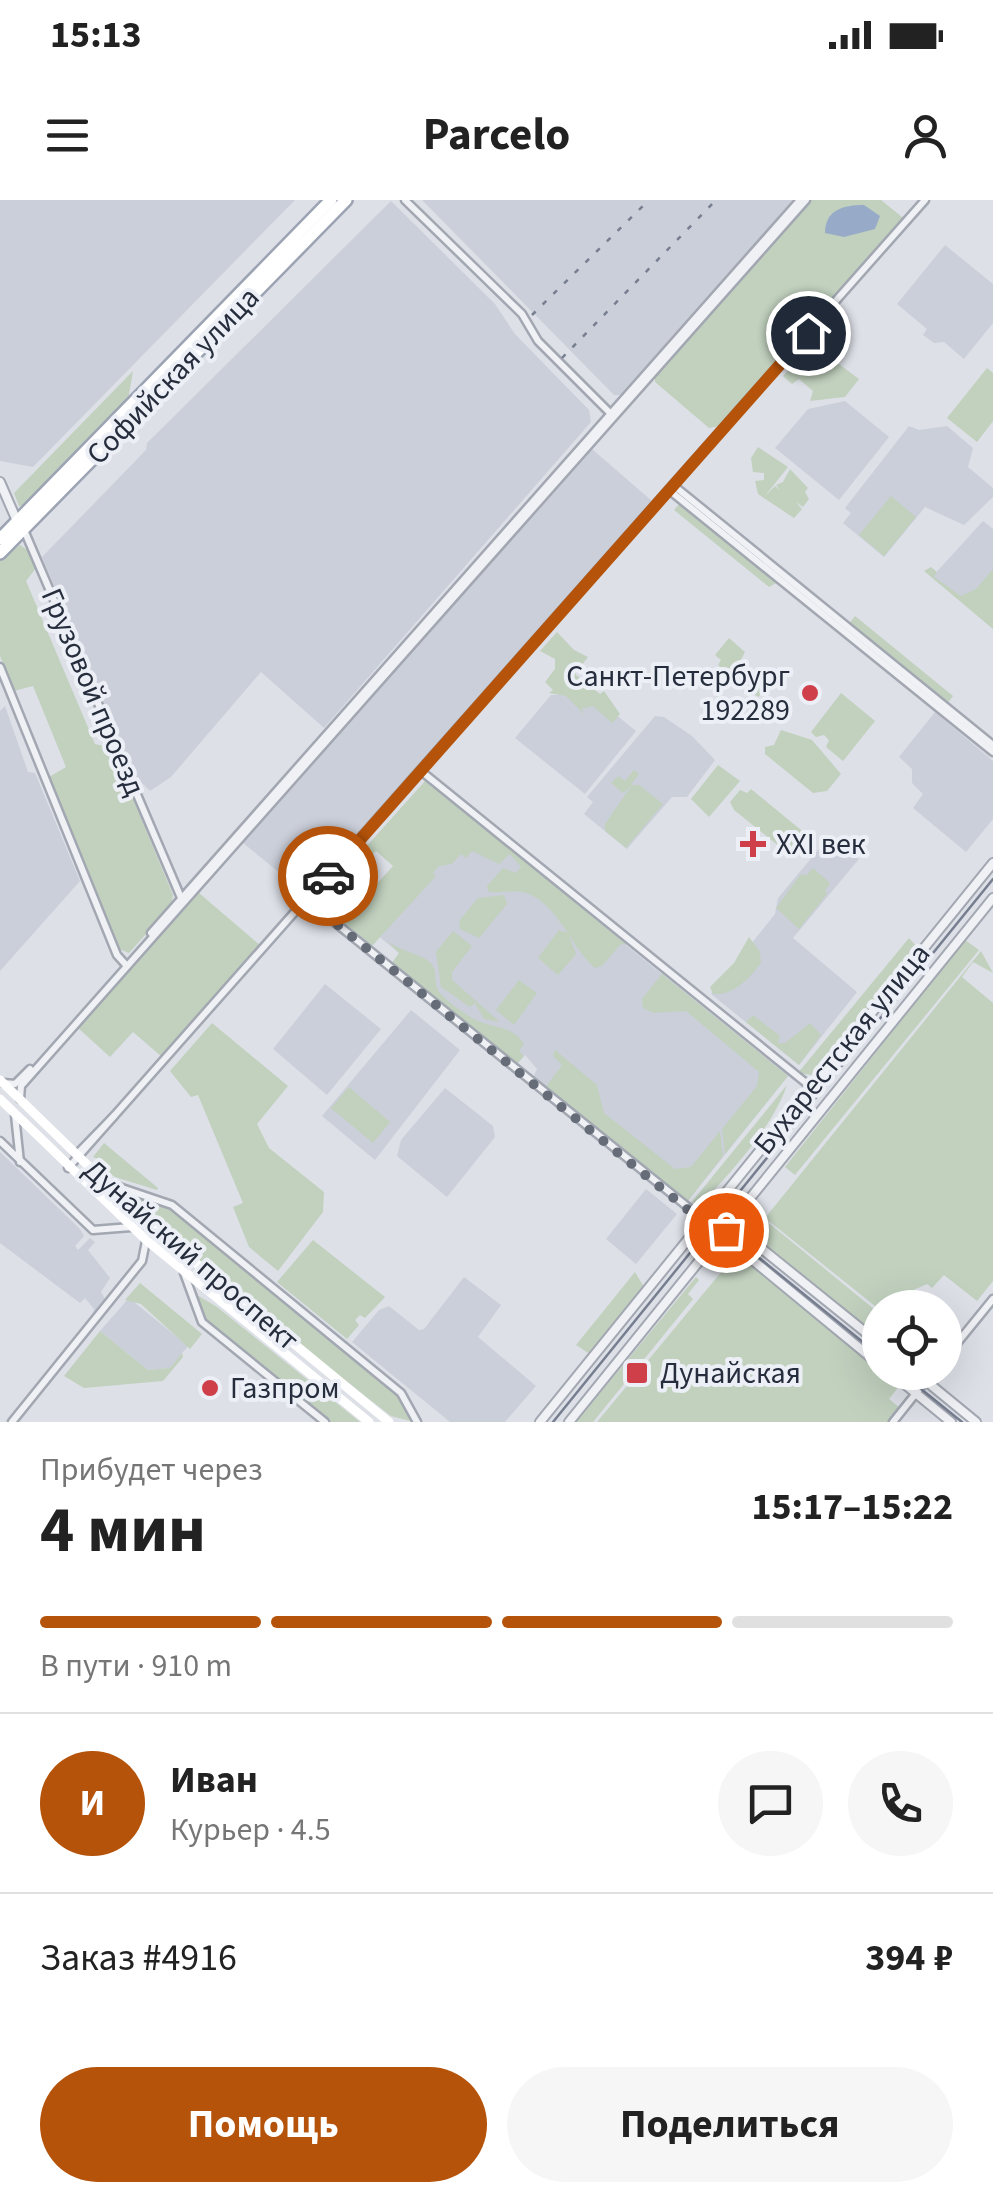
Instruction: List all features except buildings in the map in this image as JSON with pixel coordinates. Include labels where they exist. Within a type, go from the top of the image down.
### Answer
[{"type":"main road","name":"Софийская улица","points":[[0,553],[20,525],[331,200]]},
{"type":"main road","name":"Софийская улица","points":[[0,539],[20,525],[346,200]]},
{"type":"main road","name":"Дунайский проспект","points":[[2,1081],[175,1248],[389,1422]]},
{"type":"main road","name":"Дунайский проспект","points":[[0,1099],[68,1169],[163,1256],[369,1422]]},
{"type":"street","points":[[405,200],[522,314],[538,341],[613,415]]},
{"type":"street","points":[[2,1081],[18,1082],[125,965],[803,200]]},
{"type":"street","points":[[68,1169],[926,200]]},
{"type":"street","name":"Грузовой проезд","points":[[0,482],[183,900]]},
{"type":"street","points":[[671,488],[993,748]]},
{"type":"street","points":[[0,668],[125,965]]},
{"type":"street","points":[[421,771],[811,1087]]},
{"type":"street","name":"Бухарестская улица","points":[[540,1422],[993,863]]},
{"type":"street","name":"Бухарестская улица","points":[[570,1422],[993,898]]},
{"type":"street","points":[[307,900],[862,1349]]},
{"type":"street","points":[[20,1100],[21,1086],[125,965]]},
{"type":"street","points":[[14,1114],[18,1157]]},
{"type":"street","points":[[0,1142],[93,1230],[131,1227]]},
{"type":"street","points":[[104,1182],[172,1205],[401,1393],[417,1422]]},
{"type":"street","points":[[704,1220],[731,1224],[862,1330]]},
{"type":"street","points":[[12,1422],[142,1260],[146,1240]]},
{"type":"street","points":[[142,1260],[163,1256]]},
{"type":"street","points":[[184,1273],[202,1322],[325,1422]]},
{"type":"street","points":[[962,1337],[993,1299]]},
{"type":"street","points":[[911,1390],[951,1422]]},
{"type":"street","points":[[893,1422],[919,1390]]},
{"type":"street","points":[[936,1390],[976,1422]]},
{"type":"shaded area","points":[[0,200],[295,200],[33,467],[0,461]]},
{"type":"shaded area","points":[[422,200],[795,200],[620,395],[614,395]]},
{"type":"shaded area","points":[[391,201],[495,304],[515,334],[589,410],[591,422],[324,728],[261,672],[171,777],[150,791],[135,776],[42,557],[146,450],[147,443]]},
{"type":"shaded area","points":[[945,245],[993,284],[993,323],[964,359],[944,342],[934,343],[923,335],[927,329],[897,304]]},
{"type":"shaded area","points":[[845,401],[889,437],[839,500],[775,448],[808,409]]},
{"type":"shaded area","points":[[909,426],[919,430],[947,426],[973,448],[968,467],[993,488],[993,497],[964,525],[925,507],[884,557],[843,523],[851,513],[845,508]]},
{"type":"shaded area","points":[[592,449],[652,501],[306,894],[243,843]]},
{"type":"shaded area","points":[[983,521],[993,529],[993,625],[932,577]]},
{"type":"shaded area","points":[[590,694],[636,731],[585,794],[515,738],[551,695]]},
{"type":"shaded area","points":[[5,706],[28,772],[35,773],[80,881],[0,971],[0,711]]},
{"type":"shaded area","points":[[935,712],[993,761],[993,819],[966,852],[913,808],[923,794],[912,783],[912,769],[899,757]]},
{"type":"shaded area","points":[[655,716],[664,717],[692,736],[715,760],[687,797],[672,797],[627,849],[584,814],[593,802],[587,797]]},
{"type":"shaded area","points":[[476,824],[788,1076],[687,1202],[533,1078],[537,1069],[525,1055],[517,1064],[392,963],[399,953],[377,935]]},
{"type":"shaded area","points":[[834,840],[859,859],[793,938],[857,992],[799,1065],[711,994],[775,914],[778,898],[818,850]]},
{"type":"shaded area","points":[[325,984],[381,1029],[327,1095],[273,1049]]},
{"type":"shaded area","points":[[411,1010],[460,1050],[375,1160],[322,1116]]},
{"type":"shaded area","points":[[445,1088],[493,1126],[495,1137],[447,1197],[397,1156],[401,1140]]},
{"type":"shaded area","points":[[0,1152],[80,1229],[84,1236],[75,1246],[78,1250],[90,1238],[95,1242],[88,1250],[110,1278],[101,1292],[106,1301],[93,1317],[94,1309],[85,1298],[80,1303],[0,1243]]},
{"type":"shaded area","points":[[646,1189],[677,1214],[636,1264],[606,1239]]},
{"type":"shaded area","points":[[464,1277],[501,1305],[478,1337],[536,1386],[505,1422],[450,1422],[352,1342],[379,1310],[389,1306],[419,1330],[424,1329]]},
{"type":"shaded area","points":[[129,1298],[188,1346],[170,1368],[148,1370],[100,1331]]},
{"type":"green space","points":[[810,200],[881,200],[902,217],[907,215],[720,426],[709,428],[655,382],[655,374]]},
{"type":"green space","points":[[812,344],[859,379],[845,397],[810,401],[813,391],[799,379],[792,384],[783,376],[805,352],[811,355]]},
{"type":"green space","points":[[987,368],[993,373],[993,421],[977,442],[947,418]]},
{"type":"green space","points":[[133,371],[128,400],[25,506],[19,506],[14,493]]},
{"type":"green space","points":[[758,447],[788,467],[765,496],[775,486],[780,490],[776,485],[783,482],[790,469],[808,488],[805,492],[809,499],[803,507],[796,502],[802,509],[794,518],[758,494],[755,481],[764,480],[764,473],[753,472],[751,458]]},
{"type":"green space","points":[[891,496],[916,517],[884,556],[859,535]]},
{"type":"green space","points":[[680,503],[778,582],[769,587],[674,510]]},
{"type":"green space","points":[[20,545],[29,551],[36,568],[26,581],[95,744],[112,748],[173,895],[171,906],[129,953],[119,949],[49,777],[66,767],[33,686],[14,691],[0,656],[0,560]]},
{"type":"green space","points":[[931,567],[937,572],[934,577],[961,596],[976,589],[993,569],[993,629],[924,571]]},
{"type":"green space","points":[[855,616],[953,696],[947,704],[849,624]]},
{"type":"green space","points":[[557,632],[574,650],[588,657],[575,674],[600,694],[604,691],[620,714],[612,723],[593,706],[581,709],[586,716],[566,696],[549,693],[553,690],[545,682],[555,669],[555,659],[540,651]]},
{"type":"green space","points":[[729,638],[745,652],[737,667],[752,679],[761,670],[774,674],[763,681],[769,686],[758,697],[718,665],[721,660],[715,655]]},
{"type":"green space","points":[[841,693],[875,721],[843,761],[826,747],[829,740],[824,735],[816,737],[811,732]]},
{"type":"green space","points":[[781,730],[812,740],[841,774],[827,791],[813,793],[765,754],[765,747],[774,745]]},
{"type":"green space","points":[[718,765],[740,781],[709,817],[691,799]]},
{"type":"green space","points":[[634,770],[639,774],[631,785],[639,785],[663,804],[626,848],[605,831],[605,824],[631,786],[623,793],[611,783],[618,776],[625,781]]},
{"type":"green space","points":[[426,780],[627,945],[621,944],[602,966],[595,968],[554,914],[534,896],[518,891],[489,892],[487,886],[503,868],[516,873],[521,867],[510,854],[499,864],[472,851],[466,858],[461,854],[452,864],[439,866],[433,873],[436,876],[372,946],[342,922],[393,866],[376,851],[372,855],[364,849]]},
{"type":"green space","points":[[751,789],[812,839],[813,844],[800,837],[790,855],[734,810],[730,802],[740,790],[747,793]]},
{"type":"green space","points":[[813,868],[830,883],[827,894],[799,929],[776,908],[801,874],[806,876]]},
{"type":"green space","points":[[199,893],[261,946],[162,1057],[133,1032],[110,1057],[78,1028]]},
{"type":"green space","points":[[504,895],[507,904],[479,938],[460,929],[459,921],[478,898]]},
{"type":"green space","points":[[559,930],[568,933],[576,954],[558,975],[538,958]]},
{"type":"green space","points":[[453,931],[472,946],[452,972],[452,980],[500,1022],[484,1019],[475,1003],[470,1007],[441,987],[436,952]]},
{"type":"green space","points":[[749,937],[760,952],[761,963],[734,989],[713,994],[710,987],[734,963]]},
{"type":"green space","points":[[909,938],[918,948],[812,1075],[798,1073]]},
{"type":"green space","points":[[386,940],[430,962],[438,990],[455,1006],[476,1020],[508,1030],[519,1038],[524,1044],[519,1051],[524,1056],[517,1064],[392,963],[399,953]]},
{"type":"green space","points":[[965,940],[979,950],[795,1175],[785,1167]]},
{"type":"green space","points":[[981,951],[993,973],[973,962],[962,977],[993,1003],[993,1281],[977,1301],[944,1275],[932,1288],[927,1284],[914,1290],[862,1290],[862,1296],[765,1218]]},
{"type":"green space","points":[[662,974],[788,1076],[725,1154],[722,1129],[757,1086],[759,1072],[686,1011],[653,1013],[643,1008],[642,999]]},
{"type":"green space","points":[[519,980],[537,993],[514,1025],[496,1010]]},
{"type":"green space","points":[[753,1015],[780,1036],[778,1043],[785,1043],[810,1023],[821,1035],[799,1065],[746,1022]]},
{"type":"green space","points":[[212,1023],[288,1086],[257,1124],[269,1148],[324,1192],[323,1212],[278,1271],[249,1247],[233,1207],[243,1203],[198,1095],[191,1097],[170,1071]]},
{"type":"green space","points":[[555,1050],[597,1085],[604,1113],[675,1169],[691,1167],[720,1131],[723,1156],[687,1202],[545,1088],[562,1065],[553,1056]]},
{"type":"green space","points":[[787,1085],[772,1117],[737,1164],[703,1202],[691,1203]]},
{"type":"green space","points":[[349,1087],[390,1122],[373,1143],[331,1108]]},
{"type":"green space","points":[[104,1143],[157,1190],[115,1177],[100,1165],[105,1162],[93,1157]]},
{"type":"green space","points":[[133,1194],[170,1208],[403,1399],[414,1422],[391,1416],[250,1305],[171,1237],[144,1211]]},
{"type":"green space","points":[[764,1219],[862,1299],[862,1325],[752,1236]]},
{"type":"green space","points":[[313,1240],[385,1297],[365,1318],[360,1315],[355,1320],[359,1325],[347,1339],[277,1282]]},
{"type":"green space","points":[[737,1253],[862,1354],[862,1390],[896,1390],[889,1399],[900,1408],[888,1422],[597,1422]]},
{"type":"green space","points":[[635,1272],[644,1287],[590,1354],[576,1345]]},
{"type":"green space","points":[[696,1277],[699,1280],[688,1294],[693,1299],[593,1422],[576,1422]]},
{"type":"green space","points":[[140,1283],[202,1334],[190,1349],[141,1304],[125,1300]]},
{"type":"green space","points":[[197,1295],[360,1422],[331,1422],[204,1318]]},
{"type":"green space","points":[[100,1331],[148,1370],[170,1368],[182,1353],[183,1357],[163,1381],[84,1388],[64,1376]]},
{"type":"water","points":[[864,205],[880,216],[875,229],[844,237],[825,233],[828,219],[837,210]]},
{"type":"tram line","points":[[553,1422],[993,879]]},
{"type":"tram line","points":[[729,1205],[725,1218],[731,1235],[862,1341]]},
{"type":"tram line","points":[[922,1390],[962,1422]]},
{"type":"railway","points":[[532,315],[649,200]]},
{"type":"railway","points":[[562,358],[716,200]]},
{"type":"way so far","points":[[328,876],[307,900],[692,1213],[704,1220],[731,1224],[726,1230]]},
{"type":"place","name":"Санкт-Петербург 192289","points":[[810,693]]},
{"type":"place","name":"XXI век","points":[[753,844]]},
{"type":"place","name":"Дунайская","points":[[637,1373]]},
{"type":"place","name":"Газпром","points":[[210,1388]]},
{"type":"route","points":[[328,876],[808,333]]}]
